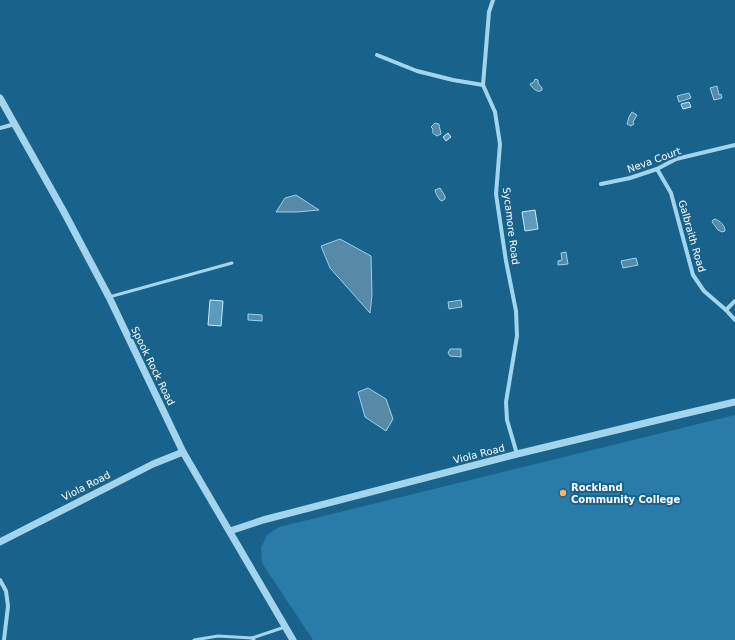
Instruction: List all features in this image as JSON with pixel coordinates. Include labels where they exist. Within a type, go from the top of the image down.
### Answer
[{"type":"street","name":"Sycamore Road","points":[[493,0],[489,12],[483,85],[495,112],[500,144],[496,194],[506,261],[516,311],[517,336],[506,402],[507,420],[517,454]]},
{"type":"street","points":[[377,55],[417,71],[453,80],[483,85]]},
{"type":"street","name":"Spook Rock Road","points":[[0,98],[64,212],[109,297],[183,452],[293,640]]},
{"type":"street","points":[[0,128],[15,124]]},
{"type":"street","name":"Neva Court","points":[[601,184],[630,178],[657,169],[676,159],[735,145]]},
{"type":"street","name":"Galbraith Road","points":[[657,169],[672,193],[693,274],[704,291],[735,320]]},
{"type":"street","points":[[726,310],[735,300]]},
{"type":"street","name":"Viola Road","points":[[230,531],[262,520],[517,454],[735,402]]},
{"type":"street","name":"Viola Road","points":[[0,542],[152,464],[183,452]]},
{"type":"street","points":[[0,580],[6,591],[8,606],[4,640]]},
{"type":"lane","points":[[109,297],[232,263]]},
{"type":"lane","points":[[194,640],[218,636],[253,639],[285,627]]},
{"type":"shaded area","points":[[535,79],[538,80],[542,90],[535,90],[530,84],[534,82]]},
{"type":"shaded area","points":[[717,86],[719,95],[721,94],[722,98],[714,100],[710,88]]},
{"type":"shaded area","points":[[689,93],[691,98],[679,102],[677,96]]},
{"type":"shaded area","points":[[632,112],[637,115],[633,122],[634,124],[631,126],[627,124]]},
{"type":"shaded area","points":[[435,123],[439,124],[441,133],[437,136],[432,132],[433,129],[431,127]]},
{"type":"shaded area","points":[[440,188],[445,196],[445,199],[442,201],[438,197],[435,190]]},
{"type":"shaded area","points":[[296,195],[319,210],[276,212],[285,198]]},
{"type":"shaded area","points":[[715,219],[722,224],[725,231],[722,232],[718,230],[712,222]]},
{"type":"shaded area","points":[[340,239],[371,256],[372,295],[370,313],[330,268],[321,246]]},
{"type":"shaded area","points":[[566,252],[568,264],[558,265],[558,261],[562,260],[561,253]]},
{"type":"shaded area","points":[[636,258],[638,265],[623,268],[621,261]]},
{"type":"shaded area","points":[[461,300],[462,307],[449,309],[448,302]]},
{"type":"shaded area","points":[[248,314],[262,315],[262,321],[248,320]]},
{"type":"shaded area","points":[[450,349],[461,349],[461,357],[450,356],[448,353]]},
{"type":"shaded area","points":[[368,388],[386,399],[393,419],[386,431],[365,417],[358,392]]},
{"type":"shaded area","name":"Rockland Community College","points":[[735,415],[735,640],[313,640],[262,563],[261,548],[267,535],[279,527]]},
{"type":"building","points":[[689,102],[691,107],[683,109],[681,104]]},
{"type":"building","points":[[448,133],[451,137],[446,141],[443,137]]},
{"type":"building","points":[[535,210],[538,229],[525,231],[522,212]]},
{"type":"building","points":[[210,300],[223,301],[221,326],[208,325]]},
{"type":"place","name":"Rockland Community College","points":[[563,493]]}]
